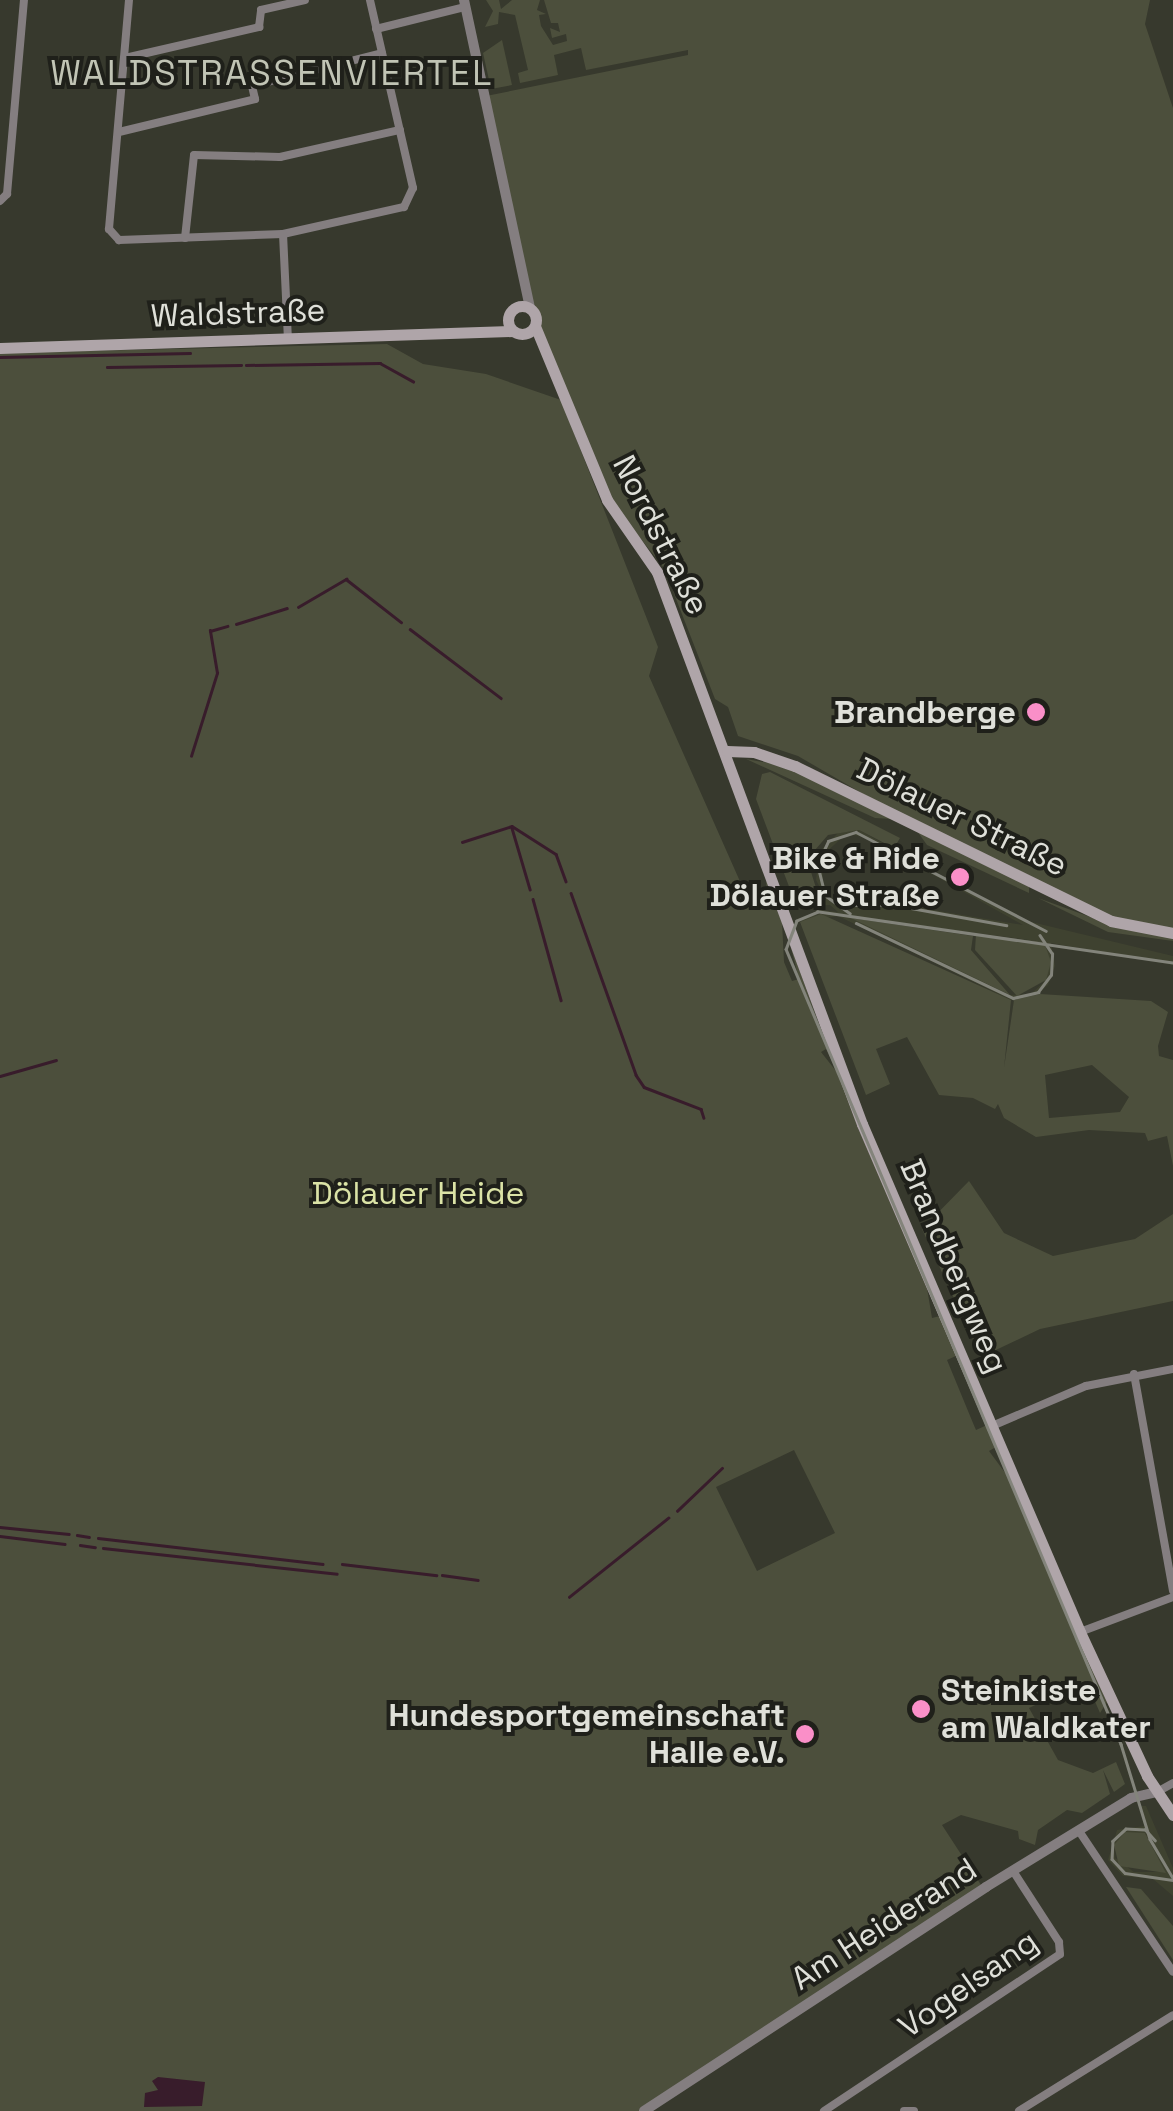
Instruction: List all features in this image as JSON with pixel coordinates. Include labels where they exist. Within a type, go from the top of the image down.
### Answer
[{"type":"main road","points":[[520,328],[524,307]]},
{"type":"main road","name":"Nordstraße","points":[[524,307],[520,328],[543,346],[608,503],[657,572],[727,751]]},
{"type":"main road","name":"Waldstraße","points":[[0,348],[478,334],[520,328]]},
{"type":"main road","name":"Dölauer Straße","points":[[727,751],[754,752],[795,766],[1110,921],[1173,932]]},
{"type":"main road","name":"Brandbergweg","points":[[727,751],[828,1038],[1080,1632],[1157,1792],[1173,1815]]},
{"type":"street","points":[[0,201],[6,194],[24,0]]},
{"type":"street","points":[[129,0],[108,230],[120,240],[283,234],[404,207],[413,188],[370,0]]},
{"type":"street","points":[[124,58],[258,27],[261,10],[305,0]]},
{"type":"street","points":[[376,29],[464,4]]},
{"type":"street","name":"Nordstraße","points":[[464,4],[527,280],[524,307]]},
{"type":"street","points":[[119,132],[255,99],[252,86],[382,53]]},
{"type":"street","points":[[185,238],[194,155],[280,157],[400,130]]},
{"type":"street","points":[[283,234],[288,339]]},
{"type":"street","points":[[992,1426],[1086,1386],[1173,1369]]},
{"type":"street","points":[[1080,1632],[1173,1594],[1134,1374]]},
{"type":"street","points":[[1157,1792],[1173,1783]]},
{"type":"street","name":"Am Heiderand","points":[[644,2111],[662,2106],[1013,1871],[1131,1798],[1157,1792]]},
{"type":"street","points":[[1079,1831],[1173,1972]]},
{"type":"street","name":"Vogelsang","points":[[824,2111],[1060,1954],[1060,1942],[1013,1871]]},
{"type":"street","points":[[1019,2111],[1173,2015]]},
{"type":"street","points":[[904,2111],[914,2111]]},
{"type":"shaded area","points":[[859,830],[1019,919],[1173,956],[1173,965],[1051,943],[1055,966],[1048,985],[1034,997],[1011,1000],[838,916],[800,922],[817,910],[838,912],[830,905],[794,907],[826,900],[816,880],[819,852],[838,833]],"holes":[[[846,834],[866,837],[1023,925],[885,902],[834,901],[823,887],[822,856]],[[854,917],[1044,942],[1046,980],[1031,994],[1010,995]]]},
{"type":"shaded area","points":[[1139,1806],[1146,1806],[1173,1868],[1173,1896],[1153,1879],[1123,1876],[1108,1860],[1117,1830],[1144,1826]],"holes":[[[1145,1833],[1165,1872],[1134,1872],[1115,1858],[1114,1845]]]},
{"type":"shaded area","points":[[158,2077],[205,2082],[202,2106],[144,2107],[145,2093],[158,2090],[152,2081]]},
{"type":"green space","points":[[486,0],[499,0],[501,9],[512,0],[540,0],[537,10],[546,14],[539,15],[541,26],[553,45],[567,41],[566,34],[552,38],[550,28],[560,32],[558,23],[551,23],[544,0],[1150,0],[1145,24],[1173,108],[1173,933],[1128,926],[908,820],[798,756],[738,736],[728,707],[715,699],[664,568],[614,505],[540,333],[486,96],[688,55],[688,50],[586,70],[581,48],[554,55],[558,75],[520,83],[518,73],[528,70],[515,15],[499,12],[498,24],[485,27],[493,11]]},
{"type":"green space","points":[[502,40],[512,85],[491,89],[483,53]]},
{"type":"green space","name":"Dölauer Heide","points":[[387,344],[423,364],[486,374],[561,400],[658,647],[649,676],[750,904],[767,907],[766,880],[782,922],[784,962],[792,981],[799,979],[790,944],[833,1063],[826,1049],[821,1052],[836,1071],[926,1282],[932,1318],[940,1316],[958,1355],[947,1360],[973,1423],[976,1430],[987,1425],[996,1447],[989,1451],[1009,1478],[1107,1702],[1100,1713],[1086,1681],[1029,1708],[1058,1760],[1093,1773],[1116,1762],[1125,1784],[1114,1792],[1103,1770],[1110,1794],[1082,1813],[1067,1810],[1038,1830],[1035,1845],[1019,1839],[1018,1831],[961,1815],[942,1825],[983,1888],[641,2111],[0,2111],[0,353]],"holes":[[[794,1450],[835,1533],[757,1571],[716,1487]]]},
{"type":"green space","points":[[746,759],[786,766],[893,819],[875,818]]},
{"type":"green space","points":[[770,772],[900,838],[894,848],[859,830],[828,835],[815,850],[811,872],[818,894],[793,897],[756,799],[762,774]]},
{"type":"green space","points":[[917,831],[1029,886],[1029,893],[927,845]]},
{"type":"green space","points":[[1038,898],[1104,922],[1173,937],[1173,941],[1108,932]]},
{"type":"green space","points":[[821,914],[1011,1000],[1004,1068],[1014,1000],[1040,994],[1151,1001],[1168,1012],[1158,1046],[1159,1056],[1173,1060],[1173,1166],[1167,1136],[1148,1141],[1145,1133],[1089,1130],[1036,1137],[1004,1118],[998,1104],[995,1109],[973,1098],[939,1095],[907,1037],[876,1049],[890,1084],[866,1095],[800,922]],"holes":[[[1092,1065],[1129,1097],[1120,1112],[1049,1118],[1045,1075]]]},
{"type":"green space","points":[[851,918],[973,936],[971,950],[1010,995]]},
{"type":"green space","points":[[976,934],[1044,942],[1051,962],[1046,980],[1017,996],[975,950]]},
{"type":"green space","points":[[969,1181],[1004,1233],[1053,1256],[1135,1239],[1173,1214],[1173,1301],[1040,1329],[981,1357],[922,1229]]},
{"type":"green space","points":[[1125,1832],[1145,1833],[1166,1873],[1119,1866],[1114,1845]]},
{"type":"green space","points":[[1126,1887],[1141,1889],[1173,1926],[1173,1960]]},
{"type":"waterway","points":[[0,357],[190,353]]},
{"type":"waterway","points":[[246,365],[380,363],[413,381]]},
{"type":"waterway","points":[[107,367],[241,365]]},
{"type":"waterway","points":[[298,607],[346,579],[401,622]]},
{"type":"waterway","points":[[236,624],[287,608]]},
{"type":"waterway","points":[[191,756],[217,673],[210,631],[227,626]]},
{"type":"waterway","points":[[410,629],[501,698]]},
{"type":"waterway","points":[[462,842],[512,826],[556,854],[566,881]]},
{"type":"waterway","points":[[512,828],[530,889]]},
{"type":"waterway","points":[[571,893],[636,1075],[644,1087],[701,1109],[704,1118]]},
{"type":"waterway","points":[[533,899],[561,1000]]},
{"type":"waterway","points":[[0,1076],[56,1060]]},
{"type":"waterway","points":[[677,1511],[722,1468]]},
{"type":"waterway","points":[[569,1597],[668,1518]]},
{"type":"waterway","points":[[0,1527],[69,1534]]},
{"type":"waterway","points":[[77,1535],[89,1537]]},
{"type":"waterway","points":[[0,1536],[65,1544]]},
{"type":"waterway","points":[[98,1538],[322,1564]]},
{"type":"waterway","points":[[80,1545],[95,1547]]},
{"type":"waterway","points":[[103,1548],[337,1574]]},
{"type":"waterway","points":[[342,1564],[436,1575]]},
{"type":"waterway","points":[[442,1575],[478,1580]]},
{"type":"tram line","points":[[850,914],[825,896],[817,865],[828,841],[856,832],[1046,931]]},
{"type":"tram line","points":[[854,906],[900,906],[1006,925]]},
{"type":"tram line","points":[[1173,963],[818,912],[797,921],[786,949],[1121,1744],[1150,1839],[1173,1878]]},
{"type":"tram line","points":[[856,923],[1013,998],[1038,992],[1051,975],[1052,954],[1040,936]]},
{"type":"tram line","points":[[1155,1841],[1145,1830],[1126,1829],[1113,1841],[1112,1859],[1125,1873],[1173,1880]]},
{"type":"place","name":"Brandberge","points":[[1036,712]]},
{"type":"place","name":"Bike & Ride Dölauer Straße","points":[[960,877]]},
{"type":"place","name":"Steinkiste am Waldkater","points":[[921,1709]]},
{"type":"place","name":"Hundesportgemeinschaft Halle e.V.","points":[[805,1734]]},
{"type":"district","name":"WALDSTRASSENVIERTEL","points":[[272,73]]}]
